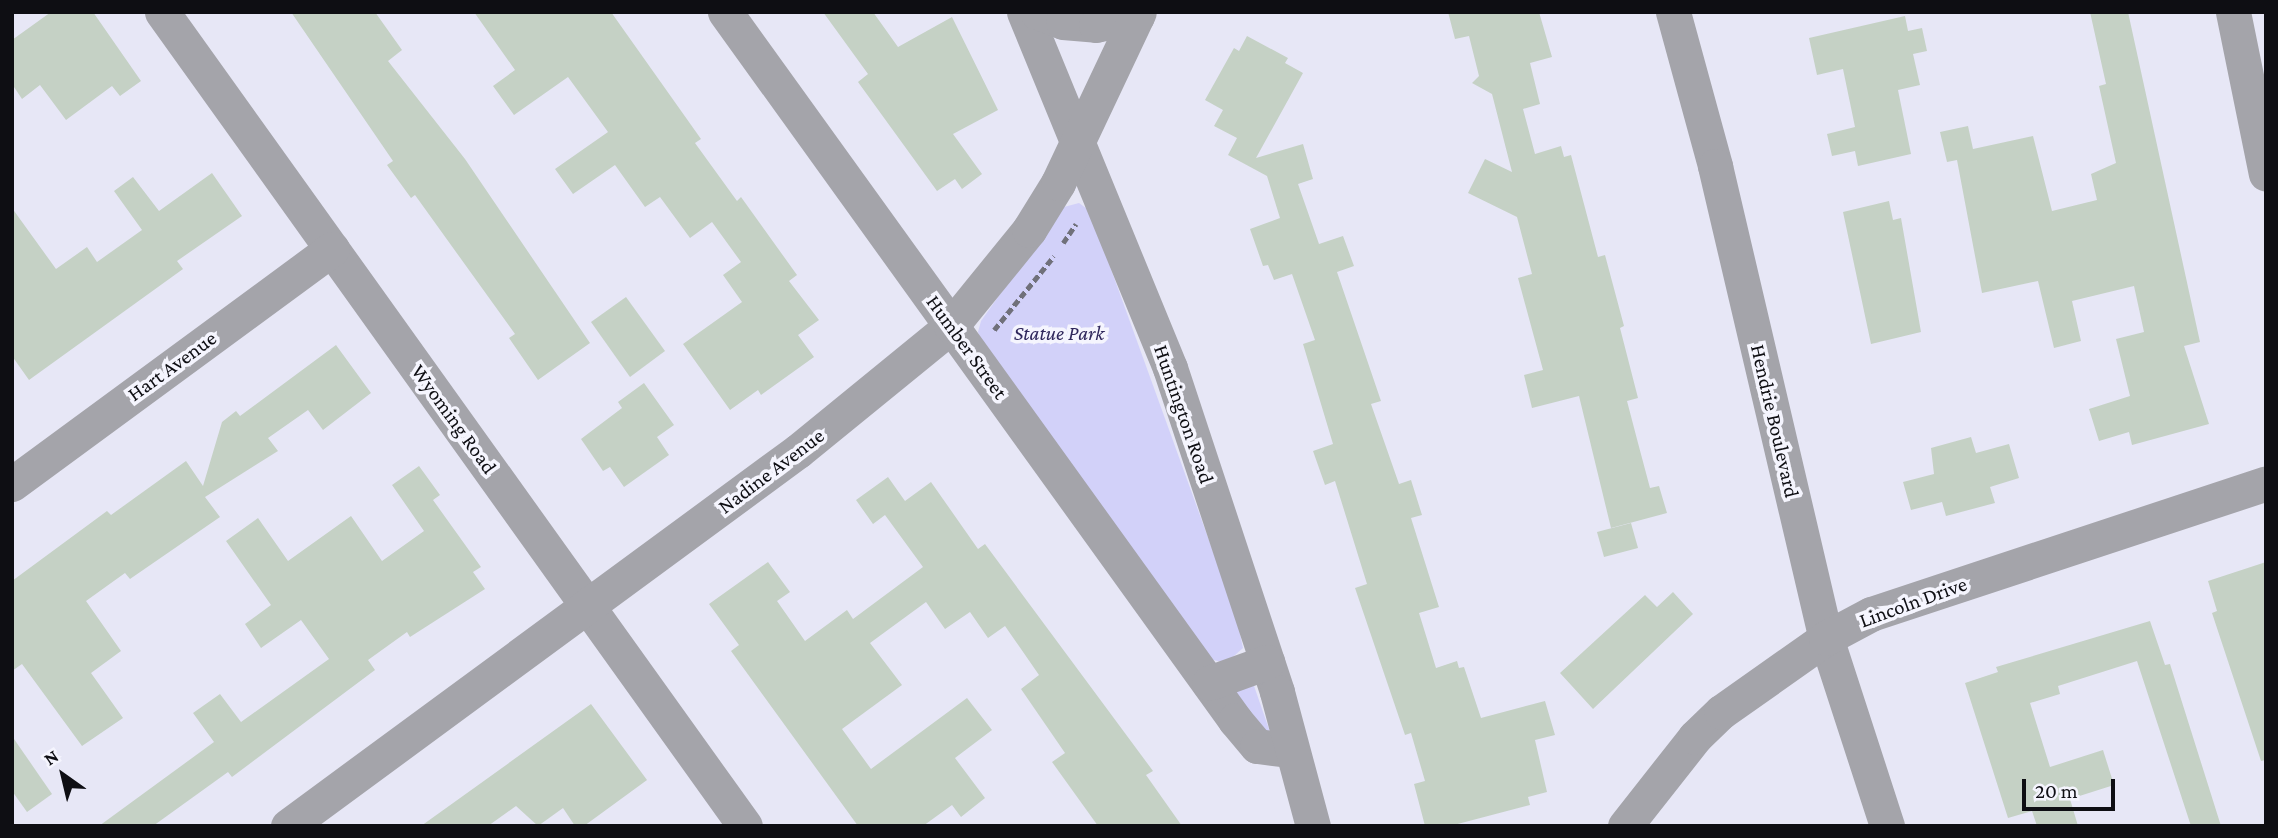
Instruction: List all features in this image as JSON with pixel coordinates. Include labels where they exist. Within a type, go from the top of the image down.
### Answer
[{"type":"street","name":"Wyoming Road","points":[[162,12],[745,826]]},
{"type":"street","name":"Humber Street","points":[[725,12],[1256,746],[1291,750]]},
{"type":"street","name":"Huntington Road","points":[[1024,12],[1074,142],[1170,368],[1267,662],[1312,826]]},
{"type":"street","points":[[1037,12],[1063,22],[1096,25],[1138,14]]},
{"type":"street","name":"Hendrie Boulevard","points":[[1673,12],[1715,166],[1826,638],[1887,826]]},
{"type":"street","points":[[2233,12],[2266,174]]},
{"type":"street","name":"Nadine Avenue","points":[[288,826],[590,607],[798,451],[951,326],[1028,230],[1058,183],[1074,142],[1138,14]]},
{"type":"street","name":"Hart Avenue","points":[[12,484],[332,249]]},
{"type":"street","name":"Lincoln Drive","points":[[1625,826],[1695,737],[1721,712],[1826,638],[1871,614],[2266,483]]},
{"type":"street","points":[[1209,683],[1267,662]]},
{"type":"path","points":[[989,336],[1035,283],[1080,220]]},
{"type":"green space","name":"Statue Park","points":[[1079,203],[1090,211],[1236,615],[1243,648],[1226,663],[1209,659],[983,346],[978,332],[981,321],[1046,229],[1064,207]]},
{"type":"green space","points":[[1253,683],[1270,732],[1267,735],[1235,692]]},
{"type":"building","points":[[51,12],[93,12],[141,81],[120,96],[112,86],[66,120],[40,85],[22,99],[12,84],[12,40]]},
{"type":"building","points":[[291,12],[375,12],[402,50],[388,61],[465,159],[590,343],[538,380],[509,338],[515,334],[415,195],[411,198],[387,165],[393,161]]},
{"type":"building","points":[[474,12],[611,12],[701,139],[695,143],[737,201],[741,197],[797,275],[789,281],[819,320],[798,335],[814,357],[761,395],[758,390],[730,410],[683,344],[742,302],[723,275],[741,262],[712,222],[690,238],[660,197],[645,207],[615,165],[573,194],[555,169],[608,132],[568,77],[514,115],[493,86],[515,70]]},
{"type":"building","points":[[823,12],[873,12],[898,47],[952,17],[998,110],[953,134],[982,174],[962,189],[955,179],[937,191],[858,82],[868,74]]},
{"type":"building","points":[[1448,12],[1539,12],[1552,57],[1530,63],[1540,104],[1523,109],[1535,154],[1561,146],[1564,157],[1571,155],[1598,257],[1605,255],[1624,326],[1620,328],[1638,398],[1627,401],[1650,488],[1659,486],[1667,513],[1611,528],[1579,396],[1532,408],[1524,375],[1543,370],[1518,278],[1532,274],[1517,217],[1468,193],[1485,159],[1512,172],[1492,94],[1472,83],[1479,76],[1469,36],[1455,39]]},
{"type":"building","points":[[2090,12],[2128,12],[2200,342],[2184,346],[2209,424],[2132,445],[2129,432],[2099,441],[2089,409],[2130,396],[2116,339],[2144,332],[2134,286],[2072,301],[2081,341],[2054,348],[2038,281],[1982,293],[1957,160],[1947,162],[1940,132],[1968,126],[1973,149],[2033,136],[2052,211],[2097,200],[2091,174],[2116,163],[2099,86],[2106,84]]},
{"type":"building","points":[[1905,16],[1908,31],[1922,28],[1927,51],[1913,54],[1920,85],[1898,90],[1911,154],[1858,166],[1855,151],[1832,156],[1827,134],[1855,127],[1843,69],[1817,75],[1809,38]]},
{"type":"building","points":[[1247,36],[1288,58],[1285,63],[1303,73],[1256,158],[1303,144],[1313,179],[1298,184],[1319,244],[1343,236],[1354,266],[1337,272],[1381,401],[1371,404],[1399,484],[1411,480],[1422,515],[1411,518],[1439,607],[1419,613],[1436,668],[1457,661],[1459,668],[1464,667],[1481,718],[1545,701],[1555,735],[1535,740],[1547,792],[1528,797],[1530,805],[1450,826],[1425,826],[1414,784],[1425,781],[1411,733],[1405,735],[1355,588],[1367,584],[1335,481],[1325,485],[1313,451],[1333,444],[1303,344],[1315,340],[1292,274],[1274,280],[1268,265],[1263,266],[1250,229],[1280,218],[1267,176],[1228,155],[1237,138],[1214,126],[1223,110],[1205,100],[1234,48],[1239,51]]},
{"type":"building","points":[[212,173],[242,216],[177,261],[183,269],[29,380],[12,356],[12,208],[56,269],[87,247],[97,262],[142,230],[114,191],[133,177],[159,211]]},
{"type":"building","points":[[1889,201],[1893,220],[1901,218],[1921,332],[1871,344],[1843,212]]},
{"type":"building","points":[[626,297],[665,351],[630,377],[591,322]]},
{"type":"building","points":[[336,345],[371,393],[323,430],[308,410],[268,438],[278,451],[205,497],[220,517],[130,579],[125,573],[86,601],[121,651],[91,673],[123,718],[82,746],[22,664],[12,671],[12,581],[107,511],[111,515],[186,461],[203,486],[222,422],[236,411],[240,416]]},
{"type":"building","points":[[644,383],[674,425],[657,437],[669,455],[624,487],[610,467],[603,471],[581,439],[622,408],[618,402]]},
{"type":"building","points":[[1971,437],[1976,453],[2009,444],[2019,478],[1990,487],[1995,503],[1946,516],[1942,502],[1911,510],[1903,482],[1934,474],[1931,448]]},
{"type":"building","points":[[419,466],[440,495],[433,500],[481,567],[473,572],[485,589],[410,637],[407,632],[368,660],[375,670],[232,777],[228,772],[153,826],[99,826],[214,742],[193,713],[220,694],[241,722],[329,659],[301,620],[261,648],[245,624],[271,605],[226,541],[258,518],[288,561],[351,516],[382,561],[424,531],[392,485]]},
{"type":"building","points":[[888,477],[905,501],[931,482],[978,549],[985,544],[1153,771],[1146,775],[1182,826],[1098,826],[1052,762],[1065,753],[1021,689],[1039,675],[1005,626],[988,638],[970,612],[945,629],[926,602],[870,643],[902,685],[842,729],[871,769],[967,698],[992,730],[955,758],[985,798],[961,817],[952,805],[923,826],[858,826],[731,651],[739,645],[709,604],[768,562],[790,592],[777,601],[805,641],[847,610],[853,619],[923,567],[885,515],[873,524],[856,500]]},
{"type":"building","points":[[1631,523],[1638,548],[1604,557],[1597,532]]},
{"type":"building","points":[[2266,562],[2266,760],[2261,761],[2212,613],[2217,611],[2208,581]]},
{"type":"building","points":[[1673,592],[1693,614],[1593,709],[1560,673],[1645,595],[1657,607]]},
{"type":"building","points":[[2150,621],[2165,665],[2170,664],[2221,826],[2191,826],[2137,661],[2058,686],[2060,694],[2030,703],[2050,767],[2103,750],[2114,785],[2070,799],[2078,826],[2037,826],[2032,811],[2008,818],[1965,683],[1998,672],[1996,667]]},
{"type":"building","points":[[591,704],[647,780],[584,826],[575,826],[563,808],[538,826],[516,806],[488,826],[421,826]]},
{"type":"building","points":[[12,736],[52,794],[27,812],[12,791]]}]
